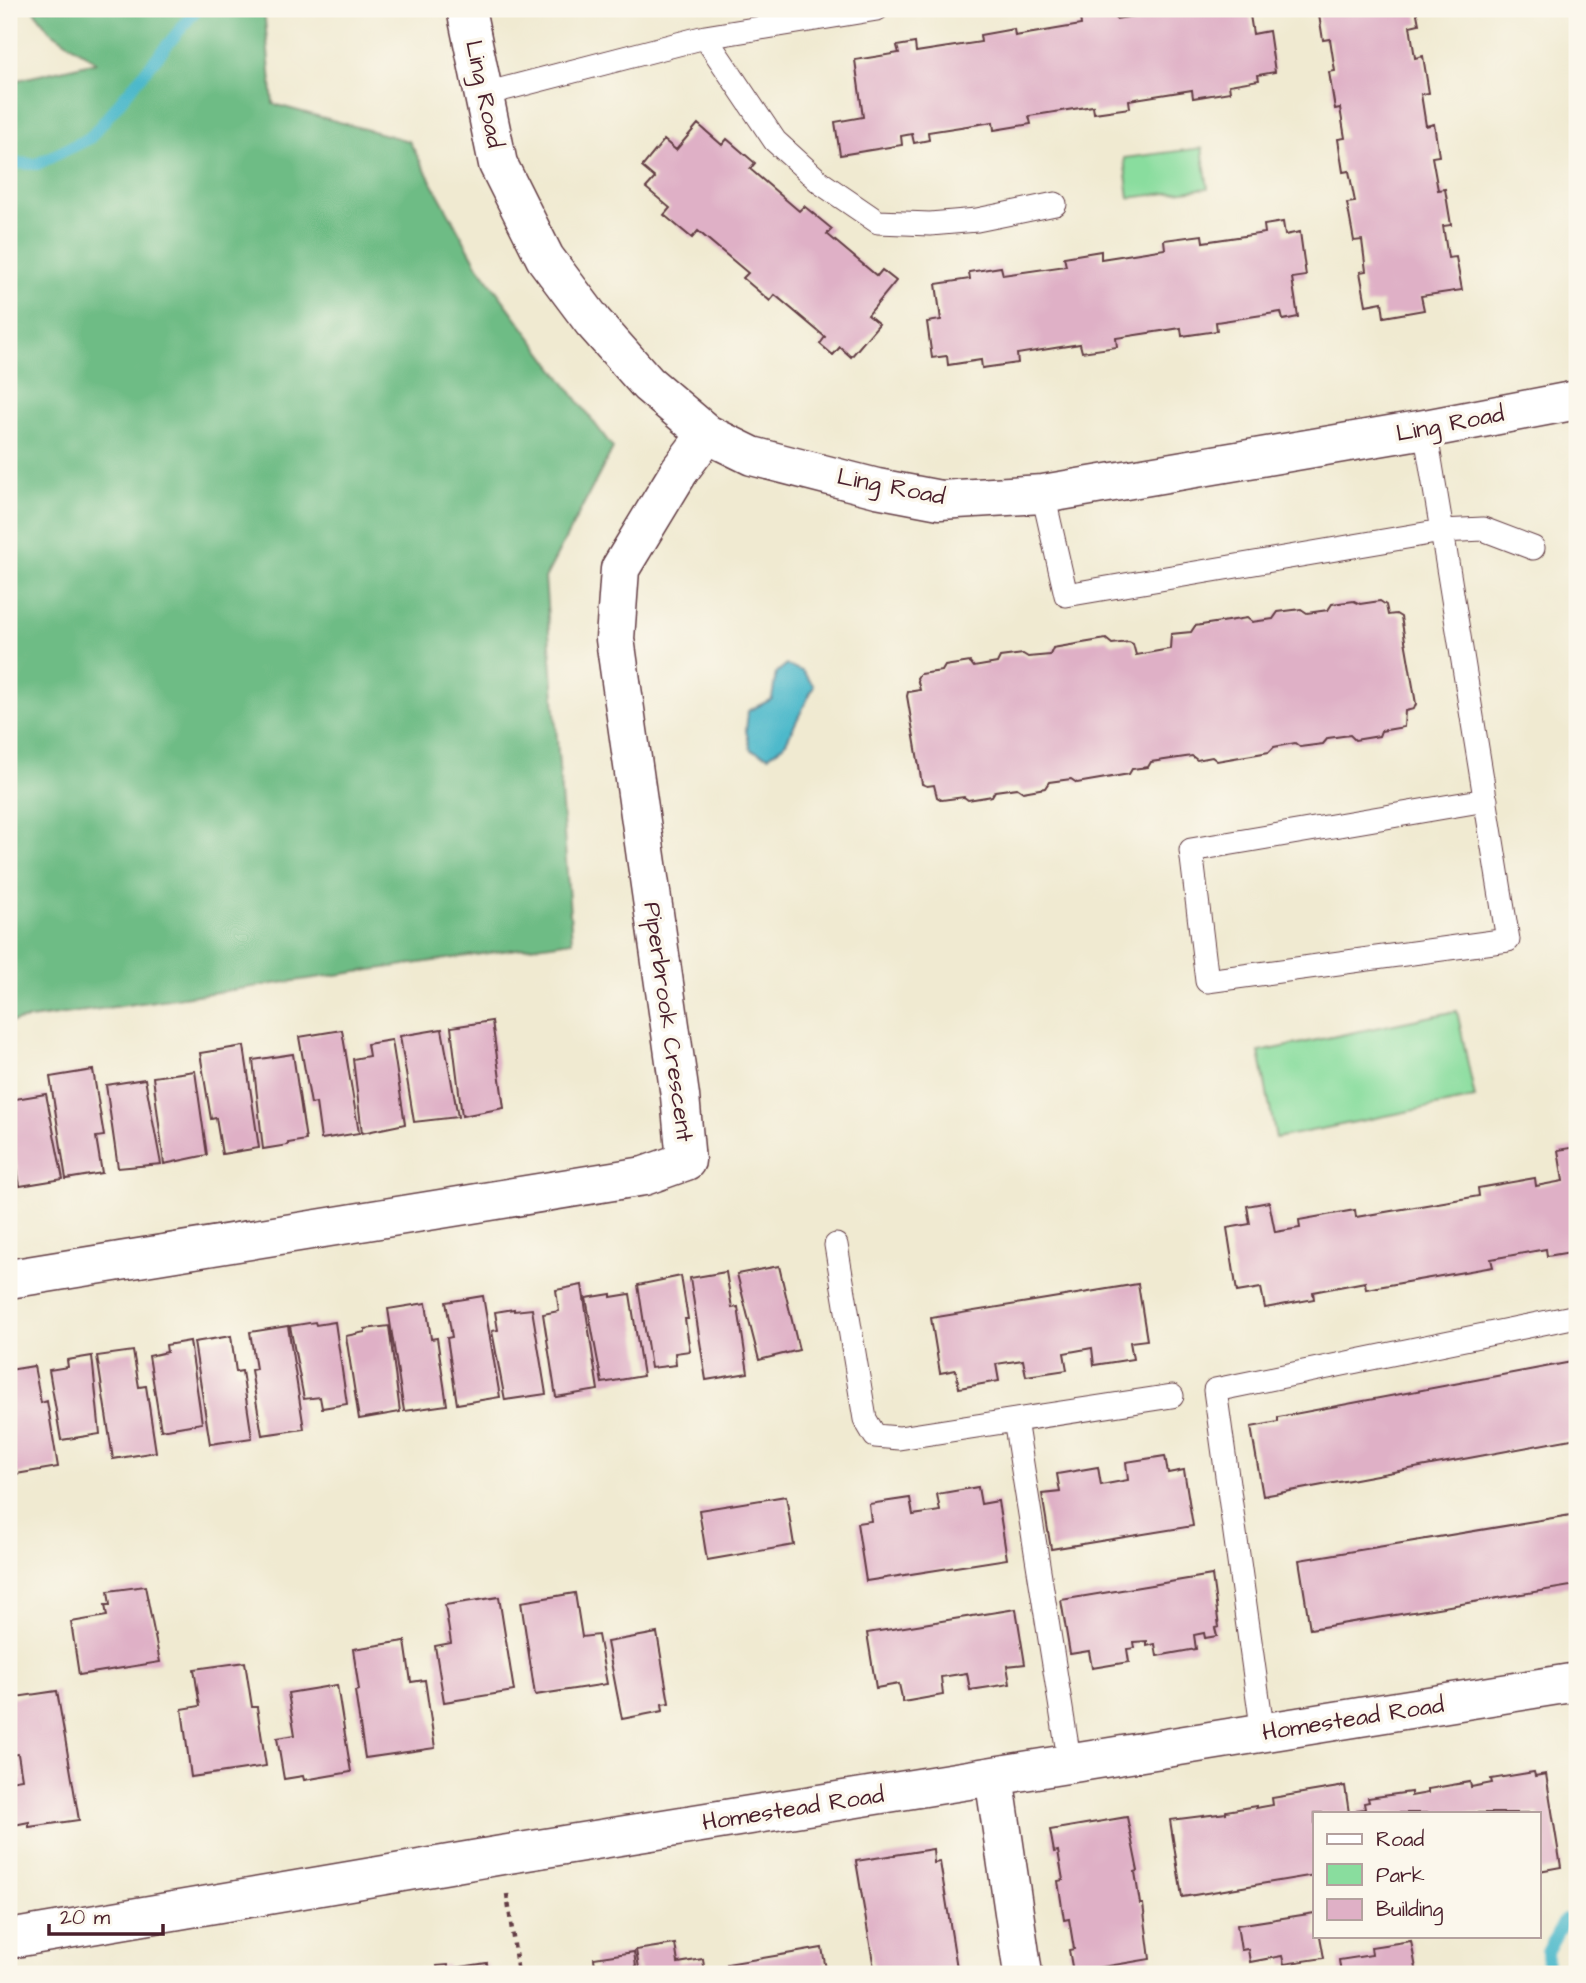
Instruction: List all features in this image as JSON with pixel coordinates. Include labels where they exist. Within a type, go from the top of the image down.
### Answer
[{"type":"street","name":"Ling Road","points":[[466,9],[498,164],[545,258],[593,321],[648,384],[707,434],[752,456],[877,488],[940,500],[1043,494],[1425,429],[1577,400]]},
{"type":"street","name":"Piperbrook Crescent","points":[[9,1279],[644,1176],[686,1161],[680,1096],[615,639],[620,569],[680,470],[707,434]]},
{"type":"street","name":"Homestead Road","points":[[9,1939],[502,1855],[1577,1682]]},
{"type":"street","points":[[994,1776],[1023,1974]]},
{"type":"lane","points":[[485,94],[705,37],[877,9]]},
{"type":"lane","points":[[705,37],[775,141],[821,183],[878,222],[930,224],[977,220],[1055,204]]},
{"type":"lane","points":[[1425,429],[1486,800],[1508,940],[1207,981],[1191,850],[1486,800]]},
{"type":"lane","points":[[1043,494],[1066,595],[1442,531],[1483,529],[1533,548]]},
{"type":"lane","points":[[836,1245],[865,1419],[875,1436],[898,1438],[1171,1396]]},
{"type":"lane","points":[[1263,1734],[1215,1390],[1577,1316]]},
{"type":"lane","points":[[1015,1420],[1070,1765]]},
{"type":"path","points":[[502,1855],[518,1974]]},
{"type":"green space","points":[[33,9],[264,9],[273,104],[409,141],[478,266],[613,448],[545,578],[572,941],[9,1022],[9,82],[96,62],[49,30]]},
{"type":"green space","points":[[1202,148],[1208,188],[1129,198],[1124,158]]},
{"type":"green space","points":[[1457,1011],[1475,1098],[1276,1138],[1259,1052]]},
{"type":"water","points":[[786,665],[802,671],[814,686],[785,744],[769,756],[751,750],[746,731],[748,711],[772,699],[776,673]]},
{"type":"building","points":[[1182,9],[1249,9],[1253,34],[1269,31],[1275,72],[1258,75],[1259,80],[1229,85],[1230,92],[1193,98],[1192,90],[1129,100],[1130,108],[1094,113],[1093,106],[1029,116],[1031,124],[994,130],[993,122],[928,132],[929,140],[914,143],[912,134],[901,136],[902,145],[840,155],[835,122],[863,117],[855,60],[899,53],[897,46],[915,43],[916,52],[981,42],[980,35],[1014,29],[1015,36],[1081,25],[1080,17],[1114,11],[1116,19]]},
{"type":"building","points":[[1318,9],[1416,9],[1419,24],[1410,26],[1415,58],[1423,56],[1429,93],[1421,94],[1426,126],[1434,124],[1439,156],[1432,157],[1438,190],[1445,189],[1451,225],[1443,226],[1448,258],[1456,257],[1462,290],[1421,296],[1424,310],[1384,317],[1382,302],[1366,305],[1360,272],[1366,271],[1362,240],[1354,241],[1347,203],[1355,202],[1349,171],[1343,172],[1338,139],[1345,138],[1340,108],[1335,109],[1329,72],[1335,71],[1330,39],[1323,40]]},
{"type":"building","points":[[698,124],[722,145],[727,139],[755,163],[750,169],[799,211],[804,206],[832,229],[827,234],[877,276],[882,270],[896,281],[868,315],[879,324],[851,357],[840,347],[833,355],[820,344],[825,337],[775,295],[770,301],[743,278],[748,273],[698,231],[692,238],[664,215],[670,208],[646,188],[655,178],[642,167],[664,140],[676,150]]},
{"type":"building","points":[[1283,222],[1285,235],[1300,232],[1306,276],[1292,278],[1298,317],[1283,320],[1281,312],[1216,322],[1217,331],[1182,336],[1181,328],[1116,338],[1117,347],[1082,352],[1080,344],[1017,354],[1018,363],[982,368],[981,360],[948,365],[947,356],[932,358],[927,322],[941,320],[936,284],[970,279],[969,272],[1001,267],[1003,275],[1066,266],[1064,257],[1101,251],[1101,259],[1165,249],[1164,240],[1202,235],[1203,242],[1265,233],[1264,225]]},
{"type":"building","points":[[1354,601],[1360,604],[1380,601],[1386,605],[1388,615],[1396,614],[1401,617],[1416,704],[1414,709],[1405,711],[1404,727],[1381,731],[1379,736],[1355,740],[1350,735],[1328,738],[1323,744],[1300,747],[1295,743],[1274,747],[1269,752],[1217,761],[1212,757],[1197,760],[1192,756],[1151,762],[1148,767],[1132,769],[1129,774],[1077,783],[1071,779],[1049,782],[1045,788],[1023,792],[1017,788],[995,791],[992,796],[968,800],[964,797],[942,800],[937,797],[934,785],[922,784],[907,696],[908,692],[920,690],[917,678],[920,674],[942,671],[945,666],[970,662],[974,667],[997,663],[1000,657],[1050,655],[1053,648],[1106,639],[1112,644],[1133,644],[1136,655],[1170,649],[1171,634],[1191,632],[1195,626],[1247,618],[1252,622],[1273,619],[1278,612],[1301,609],[1307,613],[1328,610],[1332,604]]},
{"type":"building","points":[[492,1021],[504,1108],[462,1116],[451,1027]]},
{"type":"building","points":[[442,1029],[458,1117],[414,1122],[400,1036]]},
{"type":"building","points":[[342,1030],[359,1133],[321,1139],[316,1103],[311,1104],[299,1037]]},
{"type":"building","points":[[392,1040],[405,1124],[362,1133],[353,1059],[369,1056],[367,1044]]},
{"type":"building","points":[[244,1046],[259,1148],[222,1154],[216,1118],[211,1119],[200,1053]]},
{"type":"building","points":[[293,1054],[306,1140],[263,1149],[253,1060]]},
{"type":"building","points":[[93,1070],[104,1136],[96,1137],[102,1173],[66,1179],[50,1077]]},
{"type":"building","points":[[195,1071],[207,1155],[164,1164],[153,1077]]},
{"type":"building","points":[[145,1079],[161,1164],[118,1168],[106,1085]]},
{"type":"building","points":[[46,1094],[63,1179],[20,1186],[9,1119],[9,1100]]},
{"type":"building","points":[[1577,1147],[1577,1251],[1547,1256],[1546,1249],[1491,1259],[1493,1267],[1366,1289],[1365,1282],[1313,1292],[1314,1299],[1265,1308],[1261,1288],[1237,1292],[1227,1228],[1250,1224],[1247,1206],[1269,1202],[1275,1232],[1300,1228],[1299,1220],[1355,1210],[1356,1217],[1479,1196],[1478,1188],[1535,1178],[1536,1186],[1563,1181],[1558,1150]]},
{"type":"building","points":[[779,1266],[799,1350],[759,1360],[737,1274]]},
{"type":"building","points":[[726,1272],[732,1308],[738,1307],[748,1373],[706,1380],[690,1278]]},
{"type":"building","points":[[681,1276],[690,1351],[675,1353],[676,1365],[651,1368],[638,1285]]},
{"type":"building","points":[[1138,1284],[1147,1340],[1130,1342],[1133,1359],[1094,1365],[1092,1348],[1064,1353],[1067,1370],[1026,1376],[1023,1360],[996,1364],[999,1381],[959,1388],[956,1370],[940,1373],[931,1318]]},
{"type":"building","points":[[582,1285],[598,1390],[556,1397],[543,1314],[559,1311],[556,1290]]},
{"type":"building","points":[[611,1294],[611,1297],[630,1294],[643,1376],[602,1383],[586,1298]]},
{"type":"building","points":[[483,1296],[500,1397],[457,1404],[447,1338],[452,1337],[446,1302]]},
{"type":"building","points":[[426,1303],[431,1339],[437,1338],[447,1405],[404,1411],[388,1309]]},
{"type":"building","points":[[532,1309],[546,1394],[505,1400],[492,1331],[498,1330],[495,1312]]},
{"type":"building","points":[[315,1322],[316,1325],[335,1322],[347,1404],[322,1408],[320,1397],[304,1399],[290,1326]]},
{"type":"building","points":[[288,1326],[304,1429],[262,1435],[251,1370],[256,1369],[250,1332]]},
{"type":"building","points":[[389,1326],[400,1412],[359,1419],[346,1336],[365,1332],[365,1329]]},
{"type":"building","points":[[231,1336],[236,1372],[242,1371],[252,1438],[210,1444],[194,1342]]},
{"type":"building","points":[[190,1341],[202,1423],[161,1430],[149,1356],[167,1352],[166,1345]]},
{"type":"building","points":[[133,1351],[139,1387],[146,1386],[156,1452],[113,1459],[97,1356]]},
{"type":"building","points":[[92,1356],[100,1434],[61,1440],[49,1370],[68,1367],[67,1360]]},
{"type":"building","points":[[1577,1361],[1577,1438],[1263,1496],[1251,1427],[1278,1422],[1278,1417]]},
{"type":"building","points":[[34,1366],[41,1403],[47,1401],[58,1467],[16,1474],[9,1429],[9,1370]]},
{"type":"building","points":[[1165,1456],[1168,1473],[1184,1470],[1193,1526],[1051,1549],[1042,1494],[1060,1492],[1057,1474],[1098,1467],[1101,1485],[1128,1480],[1126,1462]]},
{"type":"building","points":[[978,1487],[981,1504],[998,1501],[1007,1559],[866,1581],[857,1523],[871,1521],[869,1504],[910,1498],[913,1515],[940,1511],[937,1494]]},
{"type":"building","points":[[786,1496],[794,1545],[707,1560],[699,1510]]},
{"type":"building","points":[[1577,1514],[1577,1585],[1310,1629],[1299,1560]]},
{"type":"building","points":[[1212,1575],[1219,1627],[1215,1628],[1217,1636],[1205,1638],[1204,1633],[1194,1635],[1196,1649],[1157,1656],[1155,1644],[1147,1646],[1147,1641],[1134,1642],[1135,1648],[1127,1649],[1129,1662],[1092,1668],[1089,1651],[1070,1654],[1061,1600]]},
{"type":"building","points":[[145,1586],[160,1662],[79,1675],[71,1622],[107,1616],[105,1605],[110,1605],[108,1591]]},
{"type":"building","points":[[575,1593],[582,1637],[598,1635],[607,1684],[535,1695],[521,1602]]},
{"type":"building","points":[[499,1597],[514,1691],[444,1702],[435,1646],[451,1643],[445,1605]]},
{"type":"building","points":[[1016,1609],[1025,1664],[1007,1666],[1010,1684],[970,1690],[967,1673],[941,1677],[943,1695],[903,1702],[899,1684],[876,1688],[867,1633]]},
{"type":"building","points":[[657,1633],[669,1703],[662,1704],[663,1711],[622,1719],[607,1642]]},
{"type":"building","points":[[405,1641],[411,1682],[425,1680],[435,1748],[365,1758],[355,1691],[359,1690],[353,1649]]},
{"type":"building","points":[[245,1662],[252,1707],[257,1707],[266,1766],[191,1777],[182,1709],[200,1706],[194,1669]]},
{"type":"building","points":[[337,1685],[351,1772],[304,1780],[303,1776],[284,1779],[277,1738],[295,1735],[288,1693]]},
{"type":"building","points":[[57,1691],[79,1820],[29,1827],[29,1822],[9,1826],[9,1781],[22,1779],[18,1754],[9,1755],[9,1698]]},
{"type":"building","points":[[1534,1772],[1535,1776],[1546,1774],[1561,1867],[1540,1871],[1540,1812],[1357,1812],[1365,1809],[1364,1803],[1369,1802],[1368,1798],[1411,1792],[1411,1796],[1428,1793],[1428,1789],[1470,1782],[1471,1787],[1492,1783],[1491,1779]]},
{"type":"building","points":[[1345,1786],[1349,1812],[1313,1812],[1313,1875],[1182,1897],[1170,1820],[1273,1805],[1272,1798]]},
{"type":"building","points":[[1127,1817],[1138,1871],[1135,1872],[1140,1904],[1143,1904],[1150,1959],[1073,1972],[1069,1950],[1074,1949],[1069,1919],[1064,1920],[1058,1881],[1063,1880],[1058,1851],[1054,1852],[1050,1830]]},
{"type":"building","points":[[933,1849],[934,1863],[940,1862],[958,1974],[875,1974],[856,1861]]},
{"type":"building","points":[[1313,1913],[1313,1938],[1320,1938],[1324,1958],[1284,1964],[1282,1956],[1250,1962],[1248,1949],[1241,1950],[1237,1925]]},
{"type":"building","points":[[1411,1941],[1417,1974],[1341,1974],[1339,1960],[1372,1955],[1371,1947]]},
{"type":"building","points":[[675,1944],[678,1963],[703,1959],[705,1974],[640,1974],[636,1950]]},
{"type":"building","points":[[822,1948],[827,1974],[729,1974],[727,1964]]},
{"type":"building","points":[[634,1952],[637,1974],[596,1974],[594,1958]]},
{"type":"building","points":[[487,1963],[488,1974],[428,1974],[438,1971],[437,1966],[448,1965],[448,1969]]},
{"type":"waterway","points":[[9,163],[37,164],[90,138],[197,9]]},
{"type":"waterway","points":[[1548,1974],[1547,1952],[1565,1919]]}]
